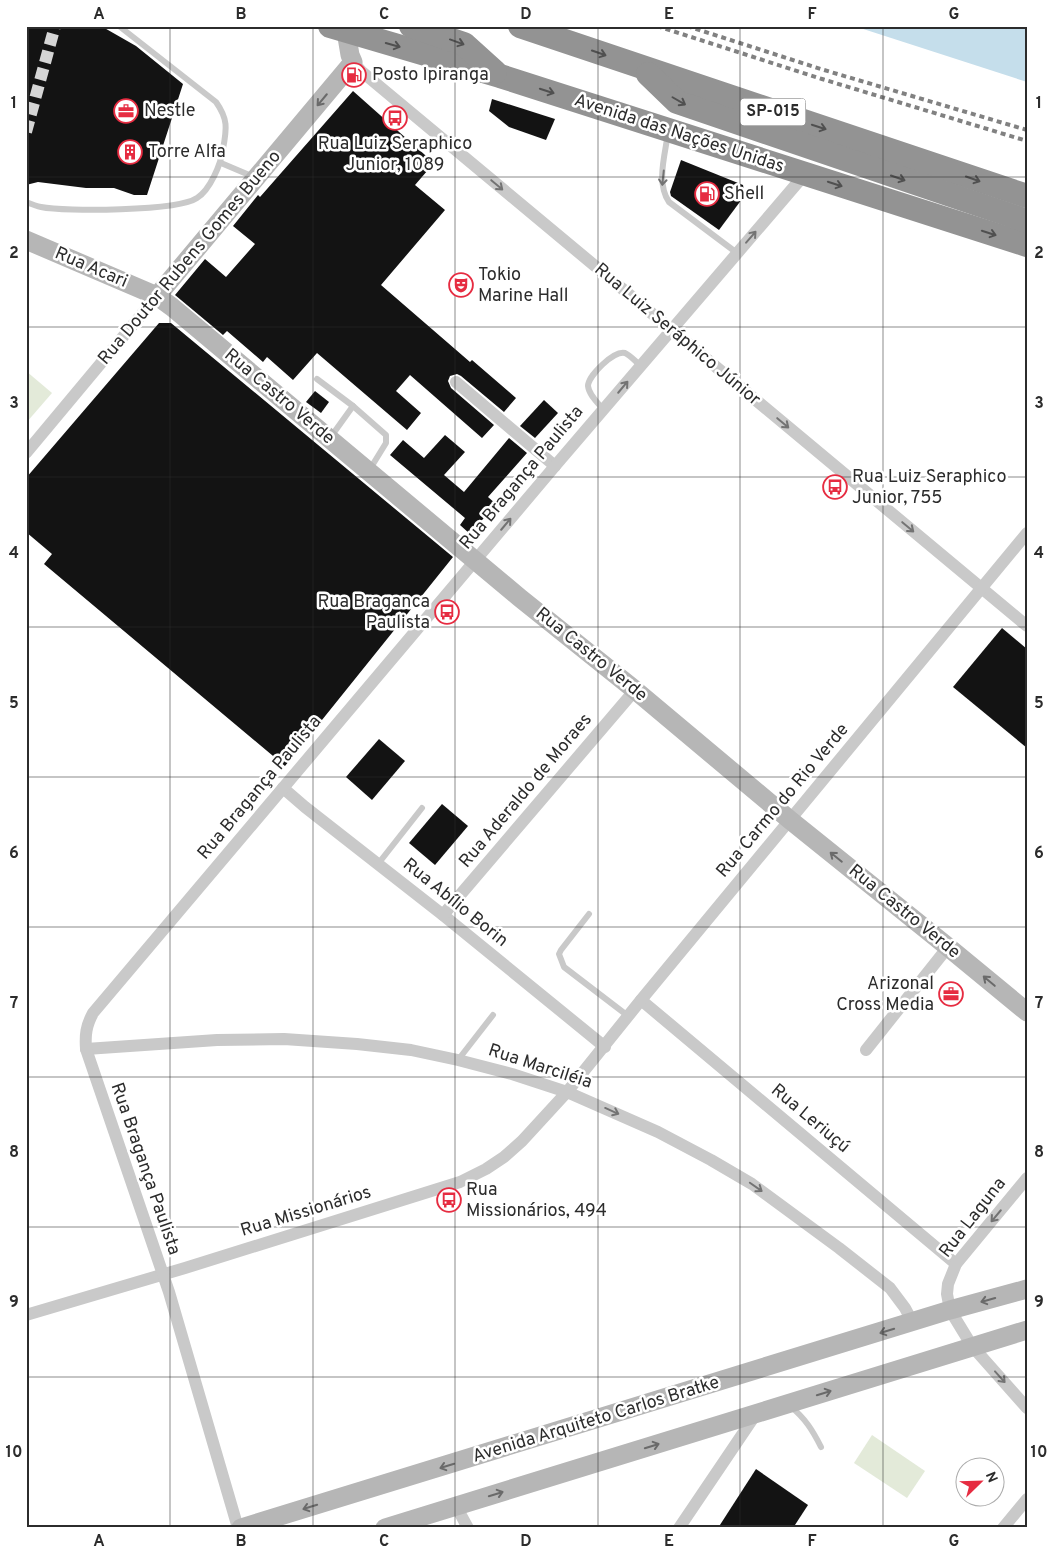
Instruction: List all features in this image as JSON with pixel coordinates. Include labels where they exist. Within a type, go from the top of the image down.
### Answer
[{"type":"highway","points":[[411,26],[464,44],[500,76]]},
{"type":"highway","name":"SP-015","points":[[520,26],[643,69],[1027,196]]},
{"type":"highway","name":"Avenida das Nações Unidas","points":[[338,29],[500,76],[1027,245]]},
{"type":"highway","points":[[643,69],[678,102],[1027,221]]},
{"type":"street","name":"Rua Luiz Seráphico Júnior","points":[[338,29],[350,55],[361,71],[1027,626]]},
{"type":"street","name":"Rua Doutor Rubens Gomes Bueno","points":[[26,453],[354,62]]},
{"type":"street","name":"Rua Bragança Paulista","points":[[240,1528],[163,1274],[86,1049],[85,1034],[87,1024],[93,1013],[804,174]]},
{"type":"street","name":"Rua Acari","points":[[26,240],[157,296]]},
{"type":"street","name":"Rua Castro Verde","points":[[157,296],[475,561],[1027,1012]]},
{"type":"street","points":[[456,382],[555,466]]},
{"type":"street","name":"Rua Carmo do Rio Verde","points":[[567,1092],[1027,532]]},
{"type":"street","name":"Rua Aderaldo de Moraes","points":[[443,915],[635,690]]},
{"type":"street","name":"Rua Abílio Borin","points":[[283,788],[605,1047]]},
{"type":"street","points":[[866,1050],[948,947]]},
{"type":"street","name":"Rua Leriuçú","points":[[641,1000],[956,1264]]},
{"type":"street","name":"Rua Marciléia","points":[[86,1049],[217,1040],[284,1039],[393,1048],[458,1060],[512,1074],[567,1092],[658,1132],[752,1184],[840,1248],[890,1288],[901,1302],[913,1323]]},
{"type":"street","name":"Rua Missionários","points":[[26,1315],[460,1182],[486,1169],[504,1157],[522,1141],[567,1092]]},
{"type":"street","name":"Rua Laguna","points":[[950,1310],[947,1294],[948,1284],[956,1264],[1027,1178]]},
{"type":"street","name":"Avenida Arquiteto Carlos Bratke","points":[[240,1528],[913,1323],[950,1310],[1027,1289]]},
{"type":"street","points":[[950,1310],[972,1346],[1027,1408]]},
{"type":"street","points":[[395,1526],[1027,1330]]},
{"type":"street","points":[[679,1528],[756,1414]]},
{"type":"street","points":[[1003,1528],[1027,1499]]},
{"type":"street","points":[[456,1506],[468,1528]]},
{"type":"lane","points":[[26,202],[42,207],[117,209],[186,203],[199,197],[221,163],[227,128],[222,111],[216,102],[119,26]]},
{"type":"lane","points":[[668,130],[662,185],[666,199],[737,253]]},
{"type":"lane","points":[[221,163],[256,178]]},
{"type":"lane","points":[[603,409],[591,394],[588,386],[590,379],[611,356],[618,353],[625,353],[641,366]]},
{"type":"lane","points":[[317,378],[385,432],[386,443],[368,472]]},
{"type":"lane","points":[[329,438],[353,406]]},
{"type":"lane","points":[[378,864],[422,808]]},
{"type":"lane","points":[[589,914],[561,950],[560,958],[564,967],[628,1016]]},
{"type":"lane","points":[[458,1060],[493,1015]]},
{"type":"lane","points":[[788,1404],[803,1416],[821,1447]]},
{"type":"green space","points":[[26,371],[52,393],[26,423]]},
{"type":"green space","points":[[872,1435],[925,1471],[907,1498],[854,1463]]},
{"type":"water","points":[[854,26],[1027,26],[1027,82]]},
{"type":"building","points":[[26,26],[101,26],[136,46],[183,84],[147,195],[134,195],[114,188],[86,188],[38,182],[26,185]]},
{"type":"building","points":[[353,91],[434,163],[415,185],[445,210],[381,285],[470,362],[472,360],[516,398],[504,412],[461,376],[457,374],[450,376],[448,381],[451,388],[494,425],[482,438],[410,375],[396,391],[421,413],[407,430],[317,353],[293,380],[267,357],[263,362],[227,331],[223,335],[175,295],[205,259],[226,277],[255,244],[233,226],[258,195],[260,197]]},
{"type":"building","points":[[492,99],[555,119],[546,140],[509,127],[489,111]]},
{"type":"building","name":"Shell","points":[[681,160],[743,185],[745,195],[719,230],[671,196],[670,192]]},
{"type":"building","points":[[159,323],[171,323],[453,557],[285,766],[44,564],[52,554],[26,532],[26,478]]},
{"type":"building","points":[[315,391],[329,402],[321,413],[306,402]]},
{"type":"building","points":[[544,400],[558,413],[535,438],[520,426]]},
{"type":"building","points":[[445,435],[465,452],[444,475],[464,492],[509,438],[527,453],[488,497],[496,504],[470,534],[460,525],[465,518],[390,455],[403,440],[424,458]]},
{"type":"building","points":[[1002,628],[1027,649],[1027,748],[953,687]]},
{"type":"building","points":[[379,739],[405,761],[372,800],[346,777]]},
{"type":"building","points":[[442,804],[468,826],[435,865],[409,843]]},
{"type":"building","points":[[756,1469],[808,1505],[793,1528],[718,1528]]},
{"type":"tunnel","points":[[26,132],[55,26]]},
{"type":"railway","points":[[657,26],[822,79],[1027,141]]},
{"type":"railway","points":[[687,26],[824,70],[1027,130]]},
{"type":"place","name":"Posto Ipiranga","points":[[354,75]]},
{"type":"place","name":"Nestle","points":[[126,111]]},
{"type":"place","name":"Rua Luiz Seraphico Junior, 1089","points":[[395,118]]},
{"type":"place","name":"Torre Alfa","points":[[130,152]]},
{"type":"place","name":"Shell","points":[[707,194]]},
{"type":"place","name":"Tokio Marine Hall","points":[[461,285]]},
{"type":"place","name":"Rua Luiz Seraphico Junior, 755","points":[[835,487]]},
{"type":"place","name":"Rua Braganca Paulista","points":[[447,612]]},
{"type":"place","name":"Arizonal Cross Media","points":[[951,994]]},
{"type":"place","name":"Rua Missionários, 494","points":[[449,1200]]}]
